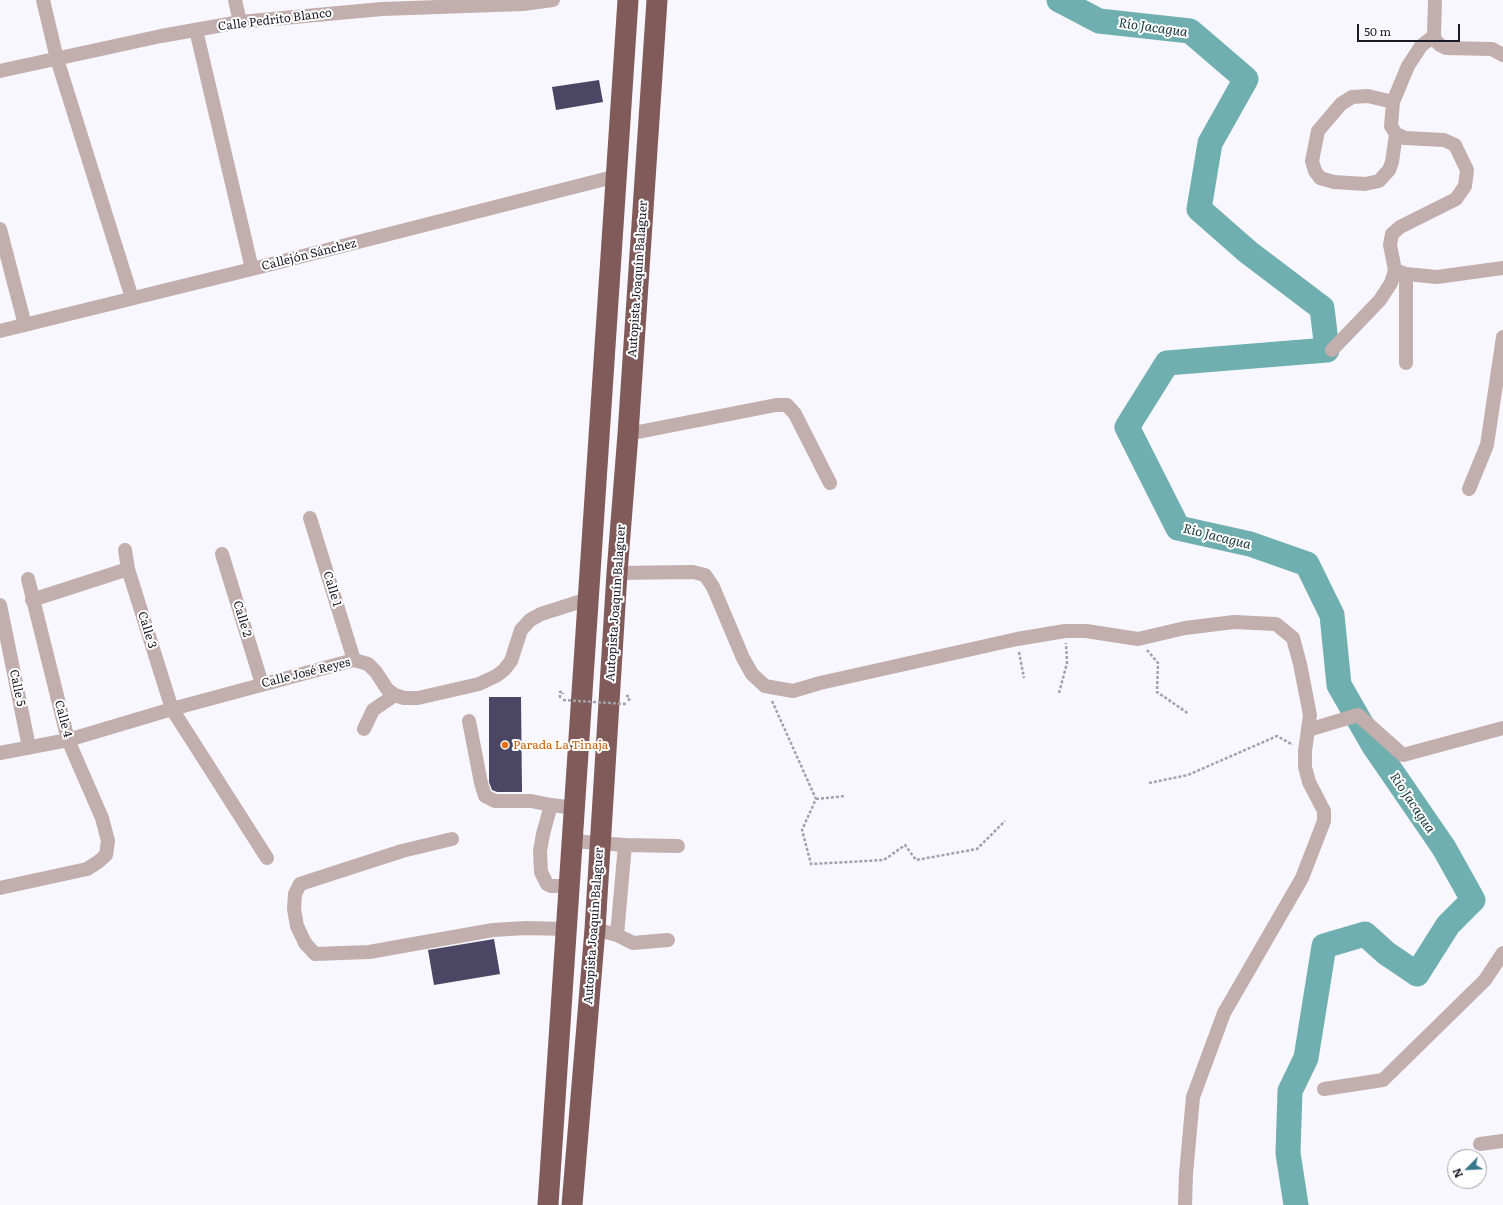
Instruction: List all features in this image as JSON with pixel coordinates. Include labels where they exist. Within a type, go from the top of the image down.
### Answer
[{"type":"highway","points":[[546,1204],[568,886],[575,808],[628,0]]},
{"type":"highway","name":"Autopista Joaquín Balaguer","points":[[572,1205],[595,929],[617,574],[628,434],[657,0]]},
{"type":"street","points":[[43,0],[57,59],[132,298]]},
{"type":"street","points":[[234,0],[240,22]]},
{"type":"street","name":"Calle Pedrito Blanco","points":[[0,71],[161,36],[240,22],[382,9],[523,4],[553,0]]},
{"type":"street","points":[[1435,0],[1434,36],[1440,46],[1446,48],[1492,49],[1503,55]]},
{"type":"street","points":[[196,30],[252,269]]},
{"type":"street","points":[[1406,363],[1401,272],[1390,244],[1392,234],[1400,227],[1456,199],[1465,186],[1467,170],[1455,145],[1444,140],[1404,138],[1396,134],[1391,126],[1393,102],[1408,66],[1421,46],[1434,36]]},
{"type":"street","points":[[1393,102],[1368,96],[1352,98],[1340,104],[1318,131],[1312,161],[1315,171],[1320,178],[1334,182],[1365,184],[1379,181],[1389,170],[1392,162],[1396,134]]},
{"type":"street","name":"Callejón Sánchez","points":[[0,331],[252,269],[617,176]]},
{"type":"street","points":[[0,229],[25,325]]},
{"type":"street","points":[[1401,272],[1437,277],[1503,268]]},
{"type":"street","points":[[1332,350],[1380,300],[1391,283],[1401,272]]},
{"type":"street","points":[[1469,489],[1488,444],[1503,337]]},
{"type":"street","points":[[628,434],[776,405],[787,405],[795,414],[830,483]]},
{"type":"street","name":"Calle 1","points":[[310,518],[354,660]]},
{"type":"street","name":"Calle 3","points":[[125,550],[128,569],[172,709],[267,858]]},
{"type":"street","name":"Calle 2","points":[[222,554],[262,684]]},
{"type":"street","points":[[32,600],[128,569]]},
{"type":"street","points":[[617,574],[693,572],[705,575],[713,587],[752,674],[765,686],[793,691],[820,683],[1017,639],[1065,631],[1086,631],[1138,639],[1185,628],[1234,622],[1276,624],[1292,638],[1300,664],[1310,715],[1305,751],[1305,767],[1309,782],[1324,811],[1324,821],[1302,878],[1224,1013],[1193,1097],[1186,1174],[1185,1205]]},
{"type":"street","name":"Calle 4","points":[[0,888],[87,869],[106,855],[108,841],[102,818],[68,740],[28,579]]},
{"type":"street","points":[[364,729],[373,710],[394,695],[404,698],[418,698],[479,684],[496,676],[504,670],[511,661],[521,630],[530,620],[541,614],[588,599]]},
{"type":"street","name":"Calle 5","points":[[0,605],[29,747]]},
{"type":"street","name":"Calle José Reyes","points":[[0,753],[68,740],[172,709],[354,660],[368,664],[376,672],[387,689],[394,695]]},
{"type":"street","points":[[1308,730],[1358,715],[1403,755],[1503,728]]},
{"type":"street","points":[[469,720],[481,783],[485,796],[495,801],[531,801],[575,808]]},
{"type":"street","points":[[551,805],[540,851],[541,872],[547,884],[551,886],[568,886]]},
{"type":"street","points":[[452,839],[402,851],[300,884],[295,894],[294,909],[297,926],[305,944],[315,954],[369,952],[493,930],[526,928],[566,929]]},
{"type":"street","points":[[572,841],[625,845],[678,846]]},
{"type":"street","points":[[617,935],[625,845]]},
{"type":"street","points":[[595,929],[617,935],[633,943],[668,940]]},
{"type":"street","points":[[1324,1089],[1383,1080],[1485,980],[1503,953]]},
{"type":"street","points":[[1480,1144],[1503,1141]]},
{"type":"path","points":[[1059,694],[1067,663],[1065,631]]},
{"type":"path","points":[[1017,639],[1024,678]]},
{"type":"path","points":[[1138,639],[1158,663],[1157,692],[1189,714]]},
{"type":"path","points":[[765,686],[816,799],[802,830],[811,864],[884,860],[905,845],[916,860],[977,849],[1005,821]]},
{"type":"path","points":[[562,699],[626,704]]},
{"type":"path","points":[[1149,783],[1188,775],[1276,736],[1305,751]]},
{"type":"path","points":[[816,799],[845,796]]},
{"type":"building","points":[[599,80],[603,102],[556,110],[552,87]]},
{"type":"building","name":"Parada La Tinaja","points":[[489,697],[521,697],[522,792],[497,792],[492,790],[489,782]]},
{"type":"building","points":[[494,939],[500,974],[434,985],[428,950]]},
{"type":"waterway","name":"Río Jacagua","points":[[1059,0],[1099,21],[1190,31],[1246,79],[1210,143],[1199,209],[1248,252],[1322,308],[1327,350],[1167,363],[1127,427],[1178,528],[1250,544],[1307,564],[1332,615],[1339,685],[1374,746],[1444,848],[1473,900],[1448,925],[1417,974],[1386,953],[1365,934],[1324,946],[1306,1058],[1290,1091],[1288,1153],[1296,1205]]},
{"type":"place","name":"Parada La Tinaja","points":[[505,745]]}]
